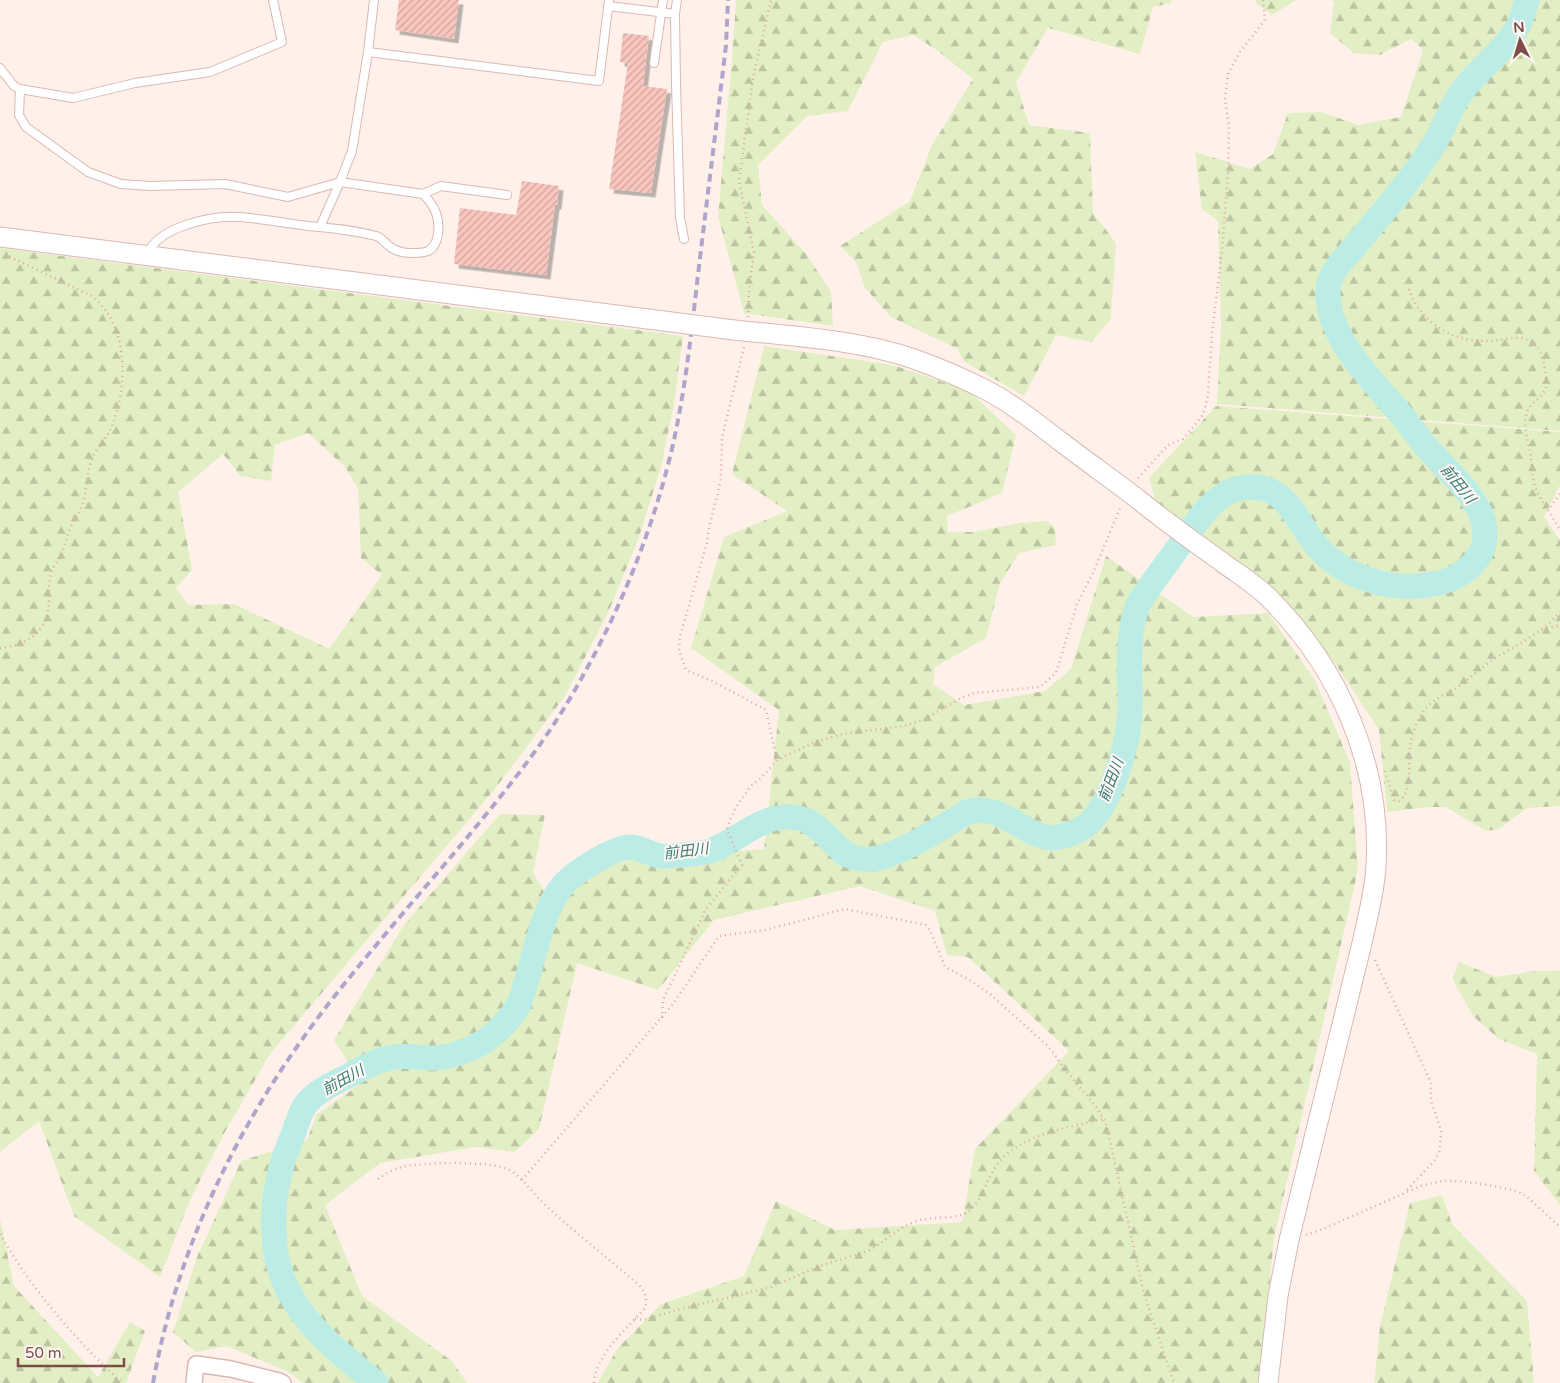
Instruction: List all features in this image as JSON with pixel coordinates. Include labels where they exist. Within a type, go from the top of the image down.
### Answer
[{"type":"street","points":[[0,237],[834,342],[911,358],[951,373],[988,391],[1022,412],[1152,511],[1244,577],[1268,597],[1304,639],[1326,670],[1342,698],[1357,733],[1368,768],[1376,823],[1376,868],[1372,898],[1290,1238],[1278,1296],[1268,1383]]},
{"type":"street","points":[[194,1383],[196,1364],[231,1369],[284,1383]]},
{"type":"lane","points":[[0,68],[14,86],[20,89],[73,98],[135,82],[210,72],[282,42],[273,0]]},
{"type":"lane","points":[[320,227],[352,151],[368,52],[374,0]]},
{"type":"lane","points":[[654,63],[663,0]]},
{"type":"lane","points":[[677,0],[675,14],[680,218],[684,239]]},
{"type":"lane","points":[[368,52],[599,81],[608,3],[675,14]]},
{"type":"lane","points":[[20,89],[20,115],[26,127],[88,172],[121,184],[150,186],[225,184],[288,197],[340,182],[423,194],[441,186],[507,195]]},
{"type":"lane","points":[[147,255],[150,247],[168,232],[186,225],[212,219],[239,217],[379,236],[390,247],[400,251],[413,253],[428,251],[434,246],[438,237],[438,227],[432,204],[423,194]]},
{"type":"path","points":[[771,0],[753,78],[738,182],[754,252],[749,290],[722,438],[721,479],[707,543],[680,636],[679,650],[686,670],[714,682],[766,710],[777,760]]},
{"type":"path","points":[[662,1018],[663,1000],[706,909],[742,866],[727,830],[730,820],[736,807],[751,786],[777,760],[813,743],[842,734],[904,726],[923,720],[961,698],[974,693],[1040,687],[1056,673],[1077,604],[1093,573],[1127,491],[1168,445],[1182,439],[1203,415],[1208,395],[1212,333],[1222,252],[1228,173],[1229,128],[1225,98],[1228,74],[1240,52],[1265,20],[1263,0]]},
{"type":"path","points":[[0,251],[92,296],[102,305],[115,328],[123,371],[121,391],[112,427],[95,452],[87,475],[82,505],[71,526],[61,556],[53,568],[50,577],[48,614],[43,626],[30,638],[19,644],[0,648]]},
{"type":"path","points":[[1409,289],[1410,297],[1418,308],[1434,325],[1444,331],[1455,336],[1486,341],[1519,337],[1526,338],[1538,348],[1546,376],[1546,387],[1544,392],[1528,410],[1526,420],[1532,475],[1540,497],[1560,530]]},
{"type":"path","points":[[1548,510],[1560,494]]},
{"type":"path","points":[[1383,763],[1394,800],[1399,801],[1403,799],[1406,792],[1410,748],[1414,732],[1419,718],[1426,708],[1436,699],[1458,686],[1489,663],[1541,630],[1560,612]]},
{"type":"path","points":[[1541,630],[1560,625]]},
{"type":"path","points":[[522,1180],[662,1018],[718,936],[765,930],[845,909],[854,909],[926,925],[930,930],[945,967],[968,979],[990,994],[1049,1047],[1097,1108],[1106,1123],[1144,1294],[1174,1383]]},
{"type":"path","points":[[1363,939],[1432,1083],[1431,1101],[1441,1130],[1440,1150],[1435,1160],[1404,1193]]},
{"type":"path","points":[[635,1319],[644,1320],[694,1305],[771,1286],[820,1266],[875,1247],[891,1234],[916,1221],[935,1217],[962,1215],[968,1212],[979,1199],[995,1167],[1009,1152],[1036,1137],[1103,1119]]},
{"type":"path","points":[[378,1179],[401,1167],[454,1163],[506,1168],[522,1180],[539,1199],[641,1286],[647,1302],[644,1310],[606,1353],[595,1372],[594,1383]]},
{"type":"path","points":[[1290,1238],[1323,1229],[1432,1182],[1446,1181],[1508,1189],[1525,1195],[1560,1227]]},
{"type":"path","points":[[0,1234],[13,1256],[49,1306],[92,1355],[122,1383]]},
{"type":"green space","points":[[736,0],[1172,0],[1171,3],[1153,7],[1140,54],[1048,28],[1016,82],[1029,125],[1090,133],[1093,213],[1116,243],[1111,319],[1091,342],[1056,335],[1024,396],[963,361],[958,349],[891,317],[865,288],[856,262],[840,246],[910,201],[932,145],[973,79],[938,51],[913,35],[883,42],[848,111],[807,116],[758,165],[762,205],[807,255],[831,292],[833,326],[744,313],[718,216]]},
{"type":"green space","points":[[1255,0],[1296,0],[1272,15],[1257,4]]},
{"type":"green space","points":[[1330,0],[1560,0],[1560,431],[1217,404],[1221,326],[1218,221],[1202,209],[1195,152],[1250,169],[1273,154],[1288,113],[1321,112],[1358,125],[1401,117],[1423,50],[1411,39],[1380,55],[1354,53],[1330,33],[1334,2]]},
{"type":"green space","points":[[0,248],[683,336],[674,404],[661,467],[638,540],[608,613],[565,696],[494,790],[270,1054],[226,1130],[190,1200],[160,1277],[74,1216],[39,1121],[0,1152]],"holes":[[[308,433],[345,467],[358,489],[361,558],[382,575],[329,649],[234,604],[188,605],[176,588],[192,570],[178,492],[223,454],[240,476],[271,481],[275,445]]]},
{"type":"green space","points":[[764,346],[893,365],[969,391],[1016,435],[1002,493],[947,516],[948,532],[973,532],[1020,523],[1047,521],[1055,528],[1056,545],[1019,553],[1000,583],[986,638],[935,667],[933,684],[964,705],[1045,691],[1071,669],[1106,556],[1193,617],[1268,613],[1315,680],[1350,763],[1358,870],[1274,1238],[1260,1383],[599,1383],[618,1348],[661,1304],[744,1276],[776,1201],[835,1230],[962,1222],[975,1149],[1069,1051],[968,957],[947,955],[935,911],[860,886],[714,920],[658,990],[577,963],[539,1129],[515,1152],[476,1147],[380,1163],[325,1205],[362,1296],[452,1361],[467,1383],[303,1383],[286,1371],[227,1346],[196,1352],[173,1332],[197,1257],[241,1161],[307,1140],[316,1115],[361,1083],[334,1040],[403,926],[500,814],[545,815],[533,872],[545,893],[629,859],[764,849],[779,710],[691,648],[724,537],[787,511],[732,474]]},
{"type":"green space","points":[[1216,406],[1560,432],[1560,485],[1544,517],[1560,540],[1560,806],[1527,808],[1499,829],[1486,831],[1446,807],[1428,807],[1387,812],[1379,730],[1335,663],[1292,610],[1231,555],[1156,503],[1149,478]]},
{"type":"green space","points":[[1459,962],[1496,977],[1533,971],[1560,971],[1560,1205],[1534,1171],[1537,1054],[1499,1039],[1473,1016],[1452,978]]},
{"type":"green space","points":[[1442,1195],[1452,1224],[1527,1301],[1534,1383],[1374,1383],[1380,1326],[1410,1203]]},
{"type":"green space","points":[[0,1219],[14,1286],[98,1377],[130,1322],[145,1331],[126,1383],[0,1383]]},
{"type":"building","points":[[399,0],[459,0],[454,39],[395,30]]},
{"type":"building","points":[[623,33],[649,36],[643,86],[667,89],[651,193],[609,189],[628,63],[620,62]]},
{"type":"building","points":[[522,181],[559,186],[546,275],[454,264],[460,208],[516,215]]},
{"type":"waterway","name":"前田川","points":[[376,1383],[339,1352],[306,1318],[293,1300],[283,1280],[277,1257],[274,1232],[275,1198],[282,1164],[302,1110],[310,1099],[320,1091],[372,1064],[400,1056],[433,1058],[460,1053],[483,1042],[503,1026],[519,1004],[550,907],[557,893],[579,871],[607,854],[625,848],[632,847],[661,856],[686,855],[710,851],[760,824],[781,817],[793,817],[809,822],[816,826],[847,855],[866,859],[889,855],[923,838],[967,812],[980,810],[993,812],[1038,835],[1048,838],[1063,836],[1081,829],[1092,820],[1107,798],[1127,738],[1130,711],[1130,642],[1139,602],[1206,510],[1216,500],[1233,490],[1253,487],[1275,493],[1290,508],[1316,545],[1327,556],[1340,566],[1369,580],[1401,586],[1433,584],[1448,580],[1462,573],[1478,557],[1482,550],[1485,536],[1480,512],[1464,487],[1426,446],[1353,357],[1336,327],[1330,311],[1328,287],[1337,268],[1396,197],[1425,158],[1463,90],[1512,36],[1518,27],[1527,0]]},
{"type":"railway","points":[[153,1383],[165,1328],[181,1274],[201,1221],[250,1121],[279,1074],[345,983],[492,807],[550,730],[564,709],[606,632],[632,574],[663,484],[684,387],[726,45],[728,0]]}]
